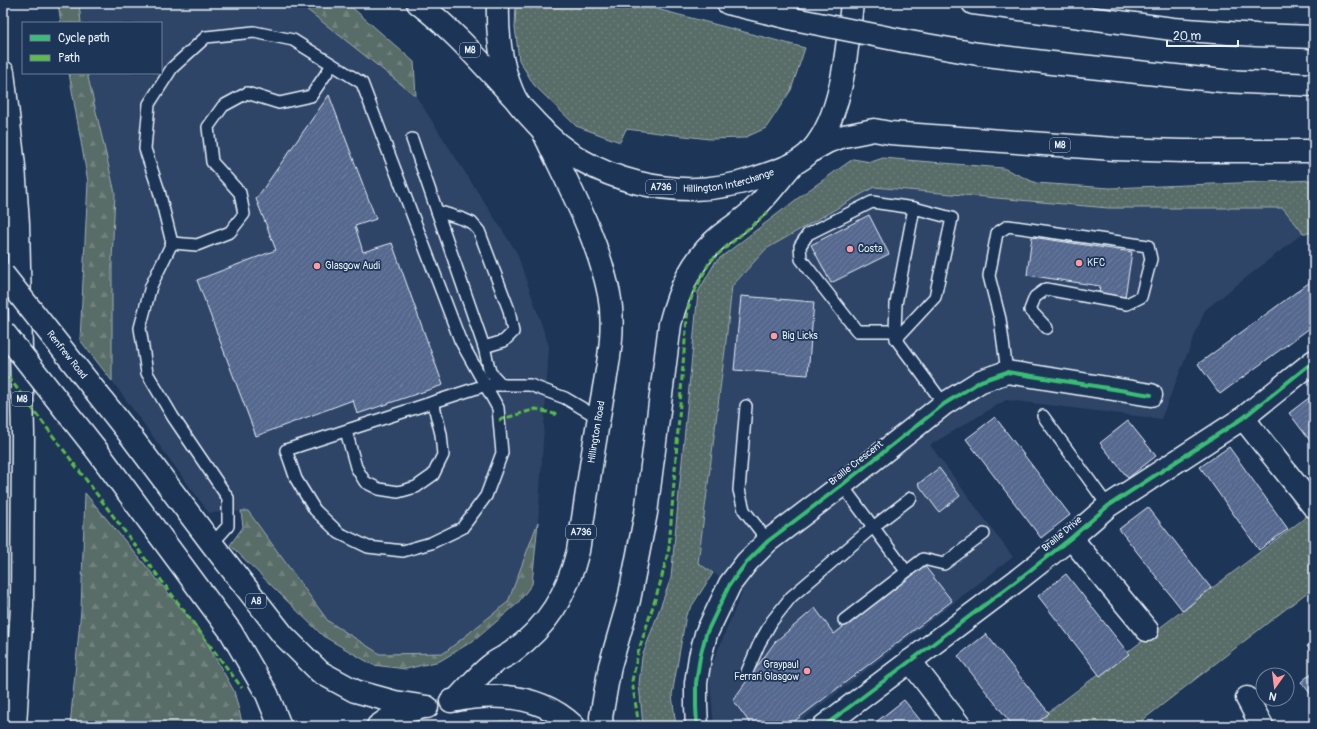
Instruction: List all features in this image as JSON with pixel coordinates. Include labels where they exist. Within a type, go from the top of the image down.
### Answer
[{"type":"main road","name":"M8","points":[[418,3],[460,39],[517,101]]},
{"type":"main road","name":"Hillington Interchange","points":[[498,3],[497,24],[499,47],[505,71],[517,101],[542,129],[558,144],[593,166],[622,178],[668,188],[691,190],[710,189],[749,180],[792,165],[811,152],[823,134],[838,95],[845,63],[852,3]]},
{"type":"main road","points":[[728,3],[794,19],[978,54],[1223,81],[1314,85]]},
{"type":"main road","points":[[973,3],[1085,19],[1173,29],[1256,35],[1314,36]]},
{"type":"main road","name":"M8","points":[[3,72],[14,166],[18,224],[23,434],[22,606],[14,726]]},
{"type":"main road","name":"Hillington Road","points":[[456,700],[491,665],[512,652],[541,625],[554,609],[566,588],[578,551],[611,342],[609,296],[603,267],[595,242],[542,129]]},
{"type":"main road","name":"M8","points":[[811,152],[827,142],[844,136],[874,130],[890,133],[1114,149],[1183,151],[1314,151]]},
{"type":"main road","name":"A736","points":[[602,726],[601,717],[610,666],[629,600],[646,513],[670,324],[675,303],[682,285],[702,254],[720,236],[751,212],[792,165]]},
{"type":"main road","name":"Renfrew Road","points":[[3,274],[130,435],[212,544]]},
{"type":"main road","points":[[3,331],[94,448],[231,632],[267,694],[280,726]]},
{"type":"main road","name":"Braille Drive","points":[[824,726],[1019,579],[1071,538],[1108,506],[1243,418],[1314,361]]},
{"type":"main road","name":"Braille Crescent","points":[[697,726],[696,682],[700,657],[706,634],[730,584],[747,562],[768,541],[842,485],[944,404],[981,381],[1007,372],[1151,395]]},
{"type":"main road","points":[[1243,418],[1313,506]]},
{"type":"main road","points":[[1071,538],[1147,630]]},
{"type":"main road","name":"A8","points":[[212,544],[283,635],[320,672],[356,691],[396,702],[426,707]]},
{"type":"main road","points":[[910,660],[960,726]]},
{"type":"main road","points":[[378,726],[394,715],[426,707],[456,700],[502,696],[526,699],[567,719],[574,726]]},
{"type":"main road","points":[[1247,698],[1262,726]]},
{"type":"lane","points":[[212,544],[228,526],[228,498],[173,417],[148,373],[140,328],[151,286],[172,243],[159,191],[145,149],[149,104],[172,68],[206,37],[254,32],[293,40],[362,83],[460,340],[486,385],[498,408],[502,454],[486,496],[462,528],[431,543],[403,551],[368,547],[339,533],[315,510],[296,479],[286,450],[486,385],[530,385],[565,398],[599,418]]},
{"type":"lane","points":[[172,243],[197,245],[230,232],[244,214],[240,193],[212,162],[208,127],[223,106],[247,94],[279,103],[311,96],[332,65]]},
{"type":"lane","points":[[412,139],[484,347],[490,372],[502,385]]},
{"type":"lane","points":[[872,202],[914,208],[952,218],[936,297],[895,335],[857,331],[801,259],[800,246],[808,234],[872,202]]},
{"type":"lane","points":[[914,208],[896,304],[895,335],[944,404]]},
{"type":"lane","points":[[437,211],[463,218],[472,223],[478,231],[508,310],[513,332],[504,341],[484,347]]},
{"type":"lane","points":[[1007,372],[1000,318],[989,276],[998,233],[1008,226],[1148,246],[1151,259],[1141,297],[1128,304],[1046,289],[1035,297],[1030,310],[1047,328]]},
{"type":"lane","points":[[346,431],[356,467],[365,482],[379,489],[398,492],[416,487],[432,475],[442,455],[441,434],[433,402]]},
{"type":"lane","points":[[746,406],[739,490],[744,510],[768,541]]},
{"type":"lane","points":[[1043,416],[1108,506]]},
{"type":"lane","points":[[842,485],[906,571]]},
{"type":"lane","points":[[747,672],[772,621],[791,597],[873,527],[911,498]]},
{"type":"lane","points":[[844,620],[923,559],[944,564],[984,534]]},
{"type":"shaded area","points":[[79,3],[301,4],[416,96],[517,253],[549,346],[538,522],[508,602],[444,653],[380,654],[328,621],[248,511],[209,513],[112,381],[112,260],[115,193],[87,74],[162,74],[162,22],[81,22]]},
{"type":"shaded area","points":[[874,187],[1108,208],[1283,208],[1303,233],[1205,310],[1161,419],[1006,400],[930,445],[1013,557],[794,726],[714,726],[709,672],[742,592],[698,563],[732,285],[766,249]]},
{"type":"green space","points":[[58,3],[79,3],[81,22],[61,22]]},
{"type":"green space","points":[[297,3],[347,3],[414,62],[416,96],[301,5]]},
{"type":"green space","points":[[516,3],[634,3],[805,48],[791,90],[766,128],[744,138],[709,139],[626,129],[620,142],[576,126],[534,85],[519,60],[515,27]]},
{"type":"green space","points":[[69,74],[87,74],[115,193],[112,260],[112,381],[80,340],[88,182]]},
{"type":"green space","points":[[883,158],[1003,168],[1036,183],[1110,188],[1314,180],[1314,233],[1303,233],[1283,208],[1108,208],[874,187],[766,249],[732,286],[698,563],[713,573],[686,615],[672,695],[676,726],[643,726],[639,684],[642,657],[671,578],[698,292],[716,261],[806,192],[853,159],[871,162]]},
{"type":"green space","points":[[85,493],[201,632],[234,691],[243,726],[70,726],[81,610]]},
{"type":"green space","points":[[241,511],[248,511],[328,621],[380,654],[444,653],[508,602],[538,522],[532,584],[517,604],[476,639],[440,661],[406,669],[373,665],[323,636],[230,545],[243,527]]},
{"type":"green space","points":[[1314,511],[1314,587],[1135,726],[1030,726]]},
{"type":"green space","points":[[501,721],[523,722],[530,726],[473,726]]},
{"type":"building","name":"Glasgow Audi","points":[[329,95],[376,219],[355,226],[363,252],[392,243],[443,385],[357,414],[353,400],[256,436],[197,280],[276,250],[256,199]]},
{"type":"building","name":"Costa","points":[[869,215],[889,254],[831,283],[811,245]]},
{"type":"building","name":"KFC","points":[[1032,237],[1132,252],[1125,297],[1099,293],[1100,286],[1027,275]]},
{"type":"building","points":[[1310,282],[1314,288],[1314,325],[1220,394],[1198,364]]},
{"type":"building","name":"Big Licks","points":[[741,296],[814,302],[808,375],[734,370]]},
{"type":"building","points":[[1314,394],[1314,446],[1289,413]]},
{"type":"building","points":[[995,417],[1070,515],[1041,538],[966,439]]},
{"type":"building","points":[[1128,421],[1156,456],[1128,478],[1100,443]]},
{"type":"building","points":[[1229,447],[1288,529],[1259,550],[1200,467]]},
{"type":"building","points":[[939,468],[960,496],[939,512],[918,484]]},
{"type":"building","points":[[1148,507],[1211,588],[1183,611],[1119,529]]},
{"type":"building","name":"Graypaul Ferrari Glasgow","points":[[924,565],[952,601],[788,726],[752,726],[733,700],[775,642],[815,608],[834,634]]},
{"type":"building","points":[[1066,574],[1129,654],[1100,676],[1038,596]]},
{"type":"building","points":[[986,634],[1049,713],[1033,726],[1013,726],[958,656]]},
{"type":"building","points":[[1314,641],[1314,655],[1307,646]]},
{"type":"building","points":[[1314,671],[1314,698],[1301,682]]},
{"type":"building","points":[[904,700],[925,726],[879,726],[876,722]]},
{"type":"marked path","points":[[639,726],[632,681],[638,653],[660,584],[669,548],[688,309],[692,296],[710,261],[768,212]]},
{"type":"marked path","points":[[3,370],[242,688]]},
{"type":"marked path","points":[[499,420],[536,409],[558,415]]},
{"type":"cycle path","points":[[824,726],[1019,579],[1071,538],[1108,506],[1243,418],[1314,361]]},
{"type":"cycle path","points":[[697,726],[696,683],[700,657],[706,634],[730,584],[747,562],[768,541],[842,485],[944,404],[981,381],[1007,372],[1151,395]]},
{"type":"place","name":"Costa","points":[[850,249]]},
{"type":"place","name":"KFC","points":[[1079,263]]},
{"type":"place","name":"Glasgow Audi","points":[[317,266]]},
{"type":"place","name":"Big Licks","points":[[774,336]]},
{"type":"place","name":"Graypaul Ferrari Glasgow","points":[[807,671]]}]
